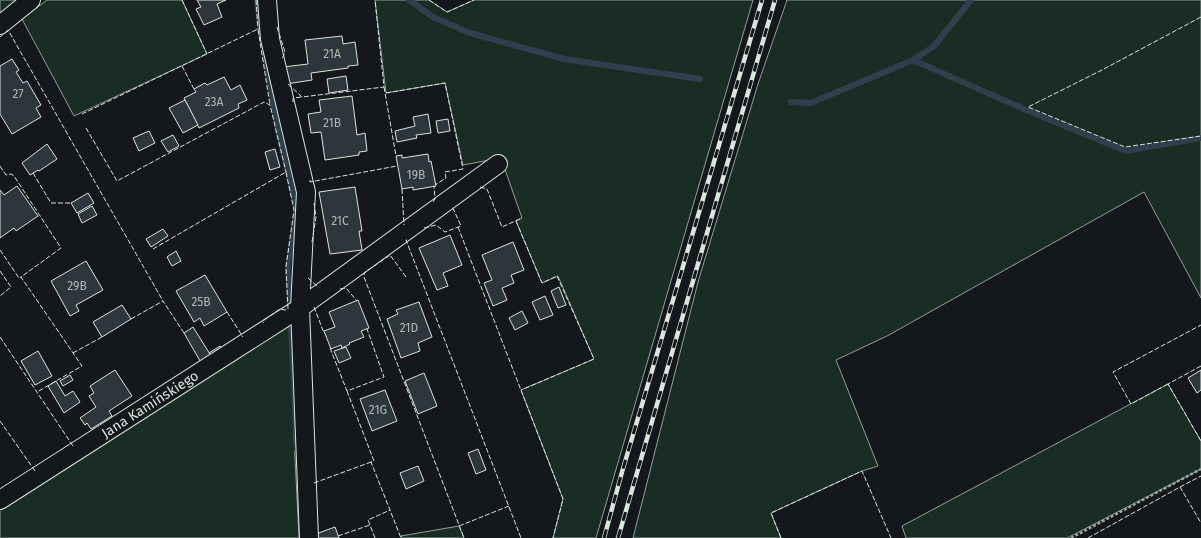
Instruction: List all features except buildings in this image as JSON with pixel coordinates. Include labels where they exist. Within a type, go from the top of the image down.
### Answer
[{"type":"street","points":[[0,25],[31,0]]},
{"type":"street","points":[[267,0],[270,39],[306,192],[300,308],[309,538]]},
{"type":"street","name":"Jana Kamińskiego","points":[[0,500],[300,308],[498,164]]},
{"type":"path","points":[[1071,538],[1201,469]]},
{"type":"green space","points":[[0,0],[25,0],[0,20]]},
{"type":"green space","points":[[47,0],[182,0],[207,54],[74,116],[22,19]]},
{"type":"green space","points":[[375,0],[429,0],[447,12],[474,0],[753,0],[596,538],[553,538],[563,499],[521,390],[594,359],[558,276],[542,283],[516,221],[522,218],[501,158],[463,165],[445,83],[386,93]]},
{"type":"green space","points":[[787,0],[1201,0],[1201,298],[1144,192],[887,336],[836,360],[878,466],[862,471],[771,513],[781,538],[633,538],[698,282],[758,84]]},
{"type":"green space","points":[[282,326],[294,326],[294,437],[299,538],[0,538],[0,505]]},
{"type":"green space","points":[[1168,384],[1201,441],[1201,469],[1067,538],[906,538],[902,526]]},
{"type":"green space","points":[[459,526],[464,538],[402,538],[401,536]]},
{"type":"waterway","points":[[257,0],[261,35]]},
{"type":"waterway","points":[[409,0],[433,17],[470,33],[564,59],[700,79]]},
{"type":"waterway","points":[[913,60],[933,47],[971,0]]},
{"type":"waterway","points":[[265,54],[279,135],[297,210],[288,266],[297,449]]},
{"type":"waterway","points":[[791,102],[811,103],[913,60],[1026,110],[1126,151],[1201,138]]},
{"type":"railway","points":[[604,538],[622,472],[762,0]]},
{"type":"railway","points":[[618,538],[775,0]]},
{"type":"fence","points":[[182,0],[207,54]]},
{"type":"fence","points":[[256,0],[258,29]]},
{"type":"fence","points":[[288,84],[302,97],[384,87],[375,0]]},
{"type":"fence","points":[[429,0],[447,12],[474,0]]},
{"type":"fence","points":[[1201,17],[1102,70],[1028,107],[1125,147],[1201,136]]},
{"type":"fence","points":[[277,27],[285,52],[282,59]]},
{"type":"fence","points":[[82,114],[258,29],[270,105]]},
{"type":"fence","points":[[0,37],[8,30],[163,301]]},
{"type":"fence","points":[[182,66],[194,89]]},
{"type":"fence","points":[[386,93],[445,83],[463,169],[445,172],[446,178],[435,185]]},
{"type":"fence","points":[[384,87],[396,156]]},
{"type":"fence","points":[[293,102],[293,98],[302,97]]},
{"type":"fence","points":[[86,128],[117,181],[264,102],[270,105],[286,172]]},
{"type":"fence","points":[[0,166],[6,175],[11,174],[14,176],[61,248],[21,277]]},
{"type":"fence","points":[[310,180],[310,182],[397,166]]},
{"type":"fence","points":[[153,249],[286,172],[294,210],[286,267],[288,309],[280,309],[264,320],[263,323]]},
{"type":"fence","points":[[33,173],[51,203],[71,203]]},
{"type":"fence","points":[[433,202],[435,199],[434,186]]},
{"type":"fence","points":[[480,187],[487,189],[502,227],[522,218]]},
{"type":"fence","points":[[402,189],[404,225]]},
{"type":"fence","points":[[312,242],[316,217],[314,203]]},
{"type":"fence","points":[[424,228],[436,225],[445,232],[461,226],[452,206]]},
{"type":"fence","points":[[516,221],[542,283],[557,276],[594,359],[521,390]]},
{"type":"fence","points":[[458,227],[563,499],[553,538]]},
{"type":"fence","points":[[407,240],[521,538]]},
{"type":"fence","points":[[0,250],[19,278],[21,277],[82,366],[37,392]]},
{"type":"fence","points":[[406,277],[390,255],[364,273],[364,277],[464,538]]},
{"type":"fence","points":[[0,271],[11,287],[0,296]]},
{"type":"fence","points":[[308,278],[318,287]]},
{"type":"fence","points":[[340,289],[346,288],[357,301]]},
{"type":"fence","points":[[131,319],[163,301],[184,333]]},
{"type":"fence","points":[[314,307],[324,333]]},
{"type":"fence","points":[[227,312],[243,337]]},
{"type":"fence","points":[[1168,384],[1131,404],[1113,372],[1201,325]]},
{"type":"fence","points":[[330,348],[347,391],[384,377],[367,329]]},
{"type":"fence","points":[[0,337],[73,446]]},
{"type":"fence","points":[[73,353],[102,337]]},
{"type":"fence","points":[[1201,366],[1168,384],[1201,441]]},
{"type":"fence","points":[[347,391],[374,461],[371,462],[401,538]]},
{"type":"fence","points":[[0,421],[35,471]]},
{"type":"fence","points":[[314,483],[371,462]]},
{"type":"fence","points":[[781,538],[771,513],[862,471],[891,538]]},
{"type":"fence","points":[[1180,487],[1201,476]]},
{"type":"fence","points":[[1088,538],[1180,487],[1201,523]]},
{"type":"fence","points":[[459,526],[509,506]]},
{"type":"fence","points":[[375,538],[368,520],[390,510]]},
{"type":"fence","points":[[338,536],[370,525]]}]
